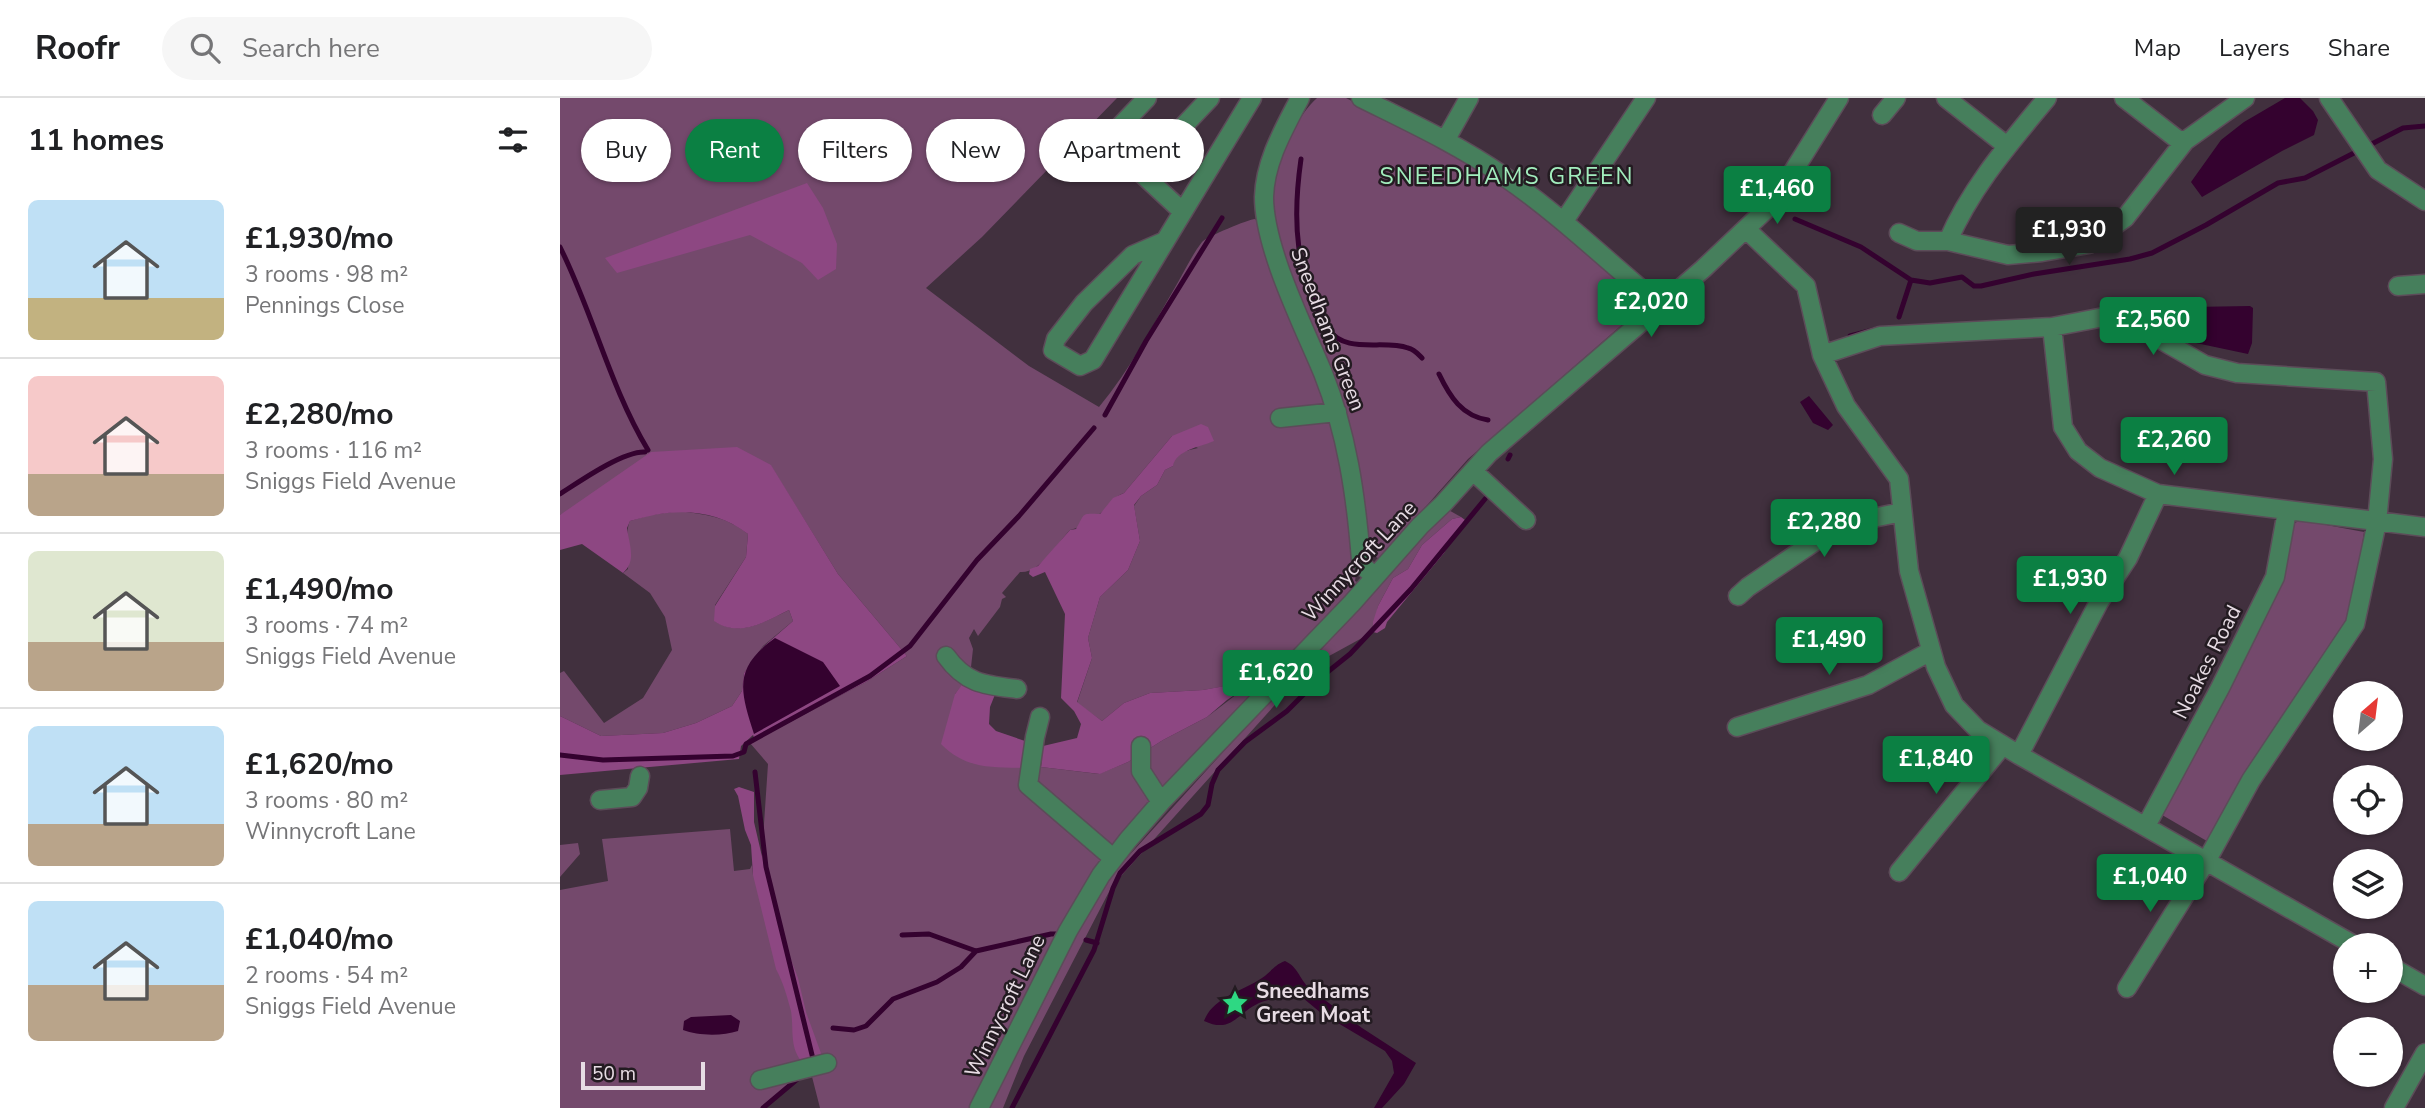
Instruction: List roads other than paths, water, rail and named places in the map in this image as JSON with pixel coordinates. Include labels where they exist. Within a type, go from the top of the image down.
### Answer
[{"type":"street","points":[[1127,119],[1147,98]]},
{"type":"street","points":[[1190,119],[1210,98]]},
{"type":"street","points":[[1165,241],[1133,255],[1084,303],[1056,339],[1053,350],[1080,366],[1093,360],[1252,98]]},
{"type":"street","name":"Sneedhams Green","points":[[1300,98],[1267,171],[1264,200],[1271,241],[1337,412],[1349,459],[1361,560],[1364,567],[1375,577]]},
{"type":"street","points":[[1361,98],[1446,139],[1503,176],[1563,221],[1660,305]]},
{"type":"street","points":[[1446,139],[1469,98]]},
{"type":"street","points":[[1563,221],[1646,98]]},
{"type":"street","name":"Winnycroft Lane","points":[[979,1108],[1068,931],[1113,858],[1161,802],[1489,453],[1774,202],[1839,98]]},
{"type":"street","points":[[1882,116],[1896,98]]},
{"type":"street","points":[[1946,98],[2007,146]]},
{"type":"street","points":[[1948,241],[1970,196],[2007,146],[2048,98]]},
{"type":"street","points":[[2124,98],[2177,139],[2185,141]]},
{"type":"street","points":[[1899,233],[1917,241],[1948,241],[2008,255],[2089,244],[2125,218],[2185,141],[2245,98]]},
{"type":"street","points":[[2329,98],[2378,170],[2425,201]]},
{"type":"street","points":[[1150,182],[1182,212]]},
{"type":"street","points":[[1746,229],[1805,286],[1822,355],[1846,406],[1899,479],[1909,571],[1936,667],[1954,705],[1978,730],[2019,755],[2333,933]]},
{"type":"street","points":[[2398,286],[2425,284]]},
{"type":"street","points":[[1822,355],[1880,336],[2052,327],[2109,316],[2150,333],[2205,365],[2237,373],[2376,382],[2382,459],[2377,522],[2355,624],[2251,780],[2207,860],[2127,988]]},
{"type":"street","points":[[2052,327],[2063,427],[2078,451],[2099,468],[2158,494],[2425,527]]},
{"type":"street","points":[[1280,418],[1337,412]]},
{"type":"street","points":[[1473,471],[1527,520]]},
{"type":"street","points":[[2019,755],[2099,602],[2127,558],[2158,494]]},
{"type":"street","name":"Noakes Road","points":[[2146,826],[2220,688],[2275,577],[2287,511]]},
{"type":"street","points":[[1738,596],[1839,525],[1902,512]]},
{"type":"street","points":[[1737,727],[1868,684],[1931,651]]},
{"type":"street","points":[[946,656],[967,678],[979,684],[1017,689]]},
{"type":"street","points":[[1040,717],[1028,785],[1113,858]]},
{"type":"street","points":[[1899,872],[2003,745]]},
{"type":"street","points":[[1140,746],[1141,771],[1161,802]]},
{"type":"street","points":[[600,800],[632,797],[638,788],[640,776]]},
{"type":"street","points":[[2403,973],[2425,986]]},
{"type":"street","points":[[2394,1108],[2425,1053]]},
{"type":"street","points":[[760,1080],[827,1063]]},
{"type":"waterway","points":[[1795,219],[1861,247],[1911,280],[1930,283],[1962,277],[1974,286],[1981,286],[2152,253],[2278,183],[2305,178],[2403,128],[2425,126]]},
{"type":"waterway","points":[[1301,159],[1297,204],[1299,247],[1309,288],[1328,329],[1345,342],[1398,346],[1412,349],[1422,358]]},
{"type":"waterway","points":[[1105,415],[1146,341],[1222,218]]},
{"type":"waterway","points":[[560,247],[623,401],[648,450]]},
{"type":"waterway","points":[[1899,317],[1911,280]]},
{"type":"waterway","points":[[1850,336],[1877,329]]},
{"type":"waterway","points":[[1439,374],[1464,410],[1488,420]]},
{"type":"waterway","points":[[560,755],[603,760],[733,756],[744,752],[746,744],[870,676],[910,646],[977,560],[1019,516],[1094,428]]},
{"type":"waterway","points":[[560,494],[614,461],[645,452]]},
{"type":"waterway","points":[[1508,459],[1510,455]]},
{"type":"waterway","points":[[1012,1108],[1094,950],[1120,873],[1140,851],[1201,814],[1208,805],[1218,770],[1245,742],[1287,711],[1320,678],[1350,654],[1411,589],[1485,499]]},
{"type":"waterway","points":[[755,772],[766,867],[814,1063]]},
{"type":"waterway","points":[[902,935],[929,934],[976,951],[1051,934],[1062,934]]},
{"type":"waterway","points":[[1086,940],[1097,943]]},
{"type":"waterway","points":[[833,1028],[854,1030],[866,1026],[893,999],[937,982],[961,967],[976,951]]},
{"type":"waterway","points":[[763,1108],[801,1076]]},
{"type":"place","name":"Sneedhams Green Moat","points":[[1235,1003]]},
{"type":"district","name":"SNEEDHAMS GREEN","points":[[1507,176]]}]
